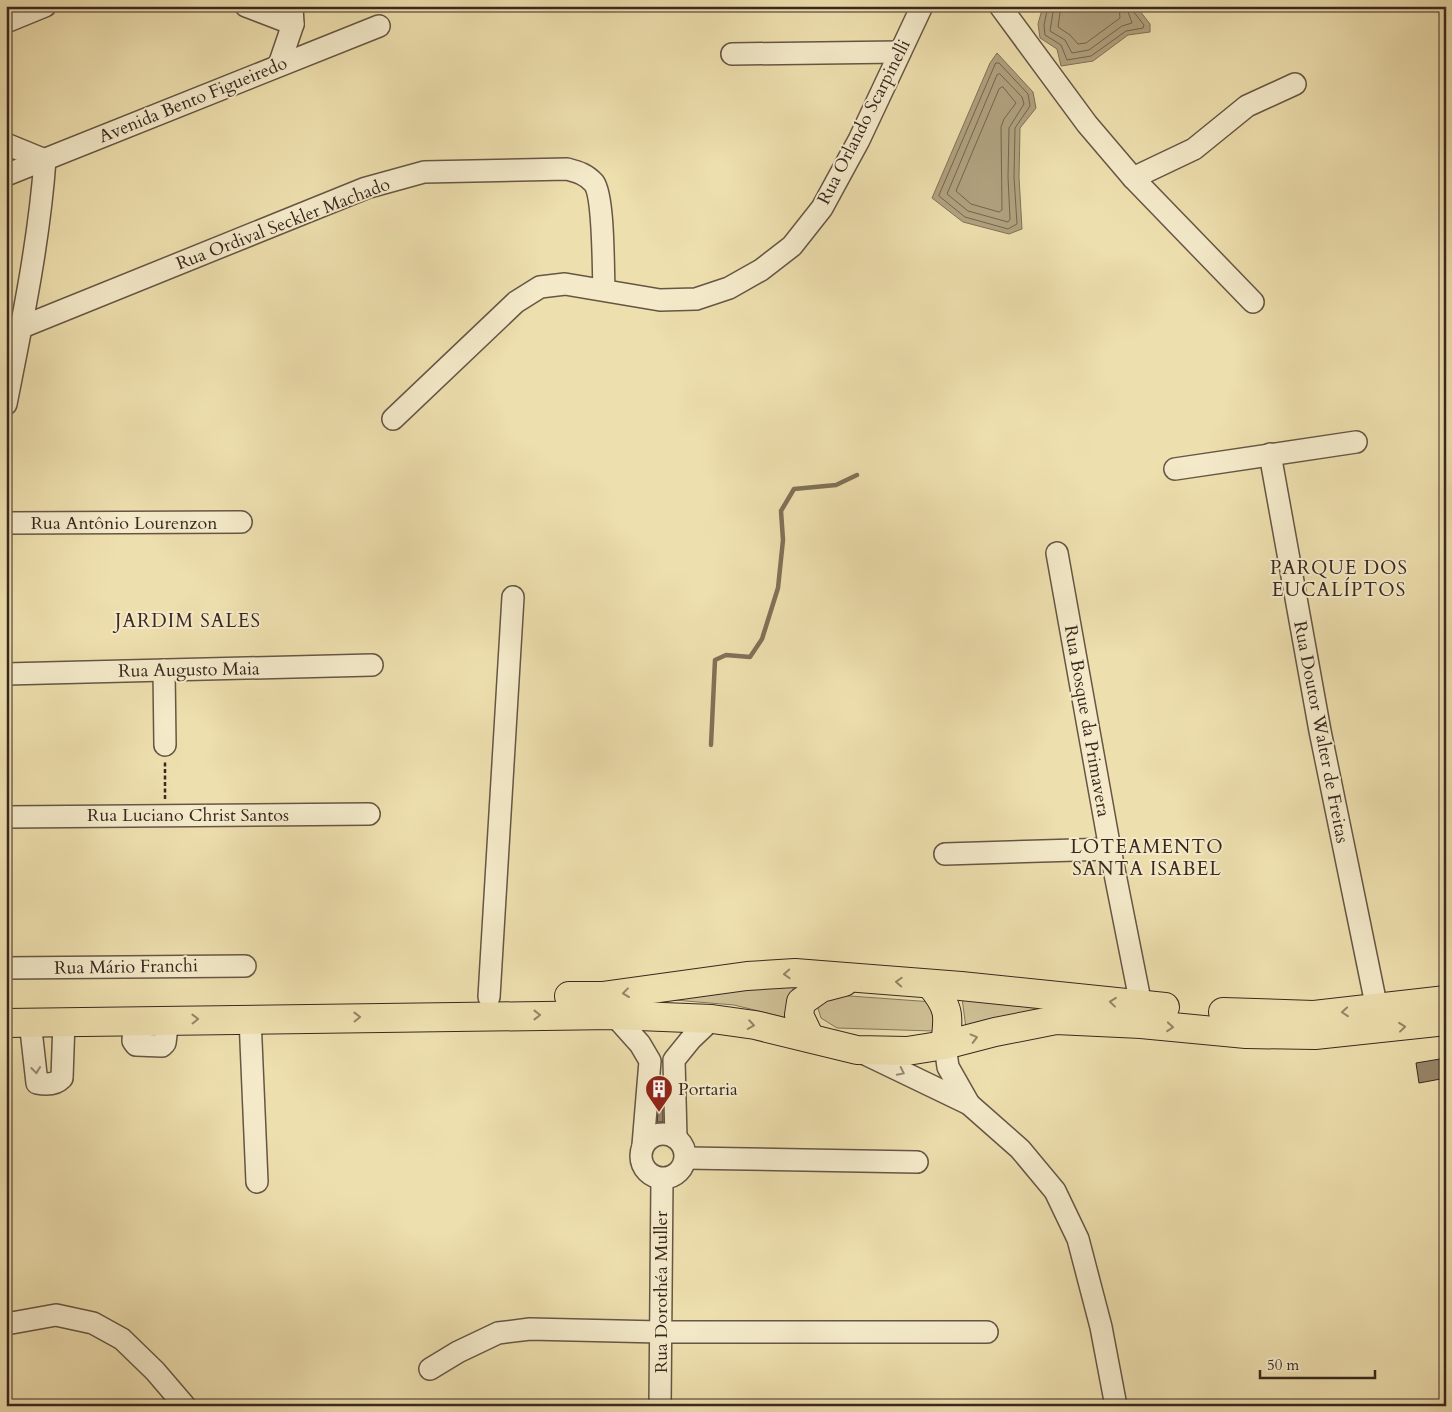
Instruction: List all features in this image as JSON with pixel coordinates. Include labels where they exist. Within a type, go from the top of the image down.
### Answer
[{"type":"main road","points":[[6,1005],[602,996],[747,976],[795,973],[853,980],[930,984],[1246,1014],[1314,1015],[1446,1000]]},
{"type":"main road","points":[[810,1038],[798,1015],[801,1002],[821,988],[853,980]]},
{"type":"main road","points":[[930,984],[944,1001],[949,1015],[945,1045]]},
{"type":"main road","points":[[18,1022],[614,1014],[712,1019],[755,1025],[857,1050],[907,1051],[945,1045],[995,1032],[1056,1020],[1141,1024],[1246,1034],[1315,1035],[1446,1022]]},
{"type":"street","points":[[6,22],[45,6]]},
{"type":"street","points":[[246,6],[292,15],[279,65]]},
{"type":"street","name":"Rua Orlando Scarpinelli","points":[[393,419],[516,302],[540,288],[565,284],[604,289],[660,300],[696,299],[729,288],[768,264],[792,246],[822,208],[859,140],[922,6]]},
{"type":"street","points":[[1000,6],[1086,124],[1133,178],[1253,302]]},
{"type":"street","name":"Avenida Bento Figueiredo","points":[[6,175],[379,26]]},
{"type":"street","points":[[732,54],[900,52]]},
{"type":"street","points":[[1133,178],[1194,149],[1247,106],[1295,84]]},
{"type":"street","points":[[6,144],[45,160],[42,207],[22,327],[11,356],[6,404]]},
{"type":"street","name":"Rua Ordival Seckler Machado","points":[[22,327],[366,188],[424,172],[567,169],[584,174],[595,185],[599,203],[604,289]]},
{"type":"street","points":[[1174,469],[1356,442]]},
{"type":"street","name":"Rua Doutor Walter de Freitas","points":[[1270,454],[1320,731],[1377,1009]]},
{"type":"street","name":"Rua Antônio Lourenzon","points":[[6,523],[241,522]]},
{"type":"street","name":"Rua Bosque da Primavera","points":[[1057,553],[1110,849],[1141,1005]]},
{"type":"street","points":[[490,997],[513,597]]},
{"type":"street","name":"Rua Augusto Maia","points":[[6,674],[372,665]]},
{"type":"street","points":[[164,670],[166,745]]},
{"type":"street","name":"Rua Luciano Christ Santos","points":[[6,817],[369,814]]},
{"type":"street","points":[[945,854],[1110,849]]},
{"type":"street","name":"Rua Mário Franchi","points":[[6,968],[246,966]]},
{"type":"street","points":[[614,1014],[640,1044],[650,1061],[641,1160],[643,1167],[654,1177],[662,1179],[678,1173],[686,1158],[685,1150],[676,1138],[674,1060],[691,1039],[712,1019]]},
{"type":"street","points":[[250,1018],[257,1182]]},
{"type":"street","points":[[18,1022],[37,1083],[44,1085],[58,1083],[62,1078],[64,1021]]},
{"type":"street","points":[[945,1045],[948,1067],[969,1104]]},
{"type":"street","points":[[857,1050],[969,1104],[1020,1149],[1055,1192],[1078,1239],[1101,1327],[1116,1406]]},
{"type":"street","points":[[650,1061],[674,1060]]},
{"type":"street","points":[[643,1145],[654,1135],[662,1134],[676,1138]]},
{"type":"street","points":[[686,1158],[917,1162]]},
{"type":"street","name":"Rua Dorothéa Muller","points":[[660,1406],[662,1179]]},
{"type":"street","points":[[6,1324],[56,1315],[93,1323],[122,1339],[185,1406]]},
{"type":"street","points":[[430,1369],[458,1352],[498,1333],[530,1329],[660,1332],[988,1332]]},
{"type":"path","points":[[165,816],[166,745]]},
{"type":"shaded area","points":[[796,983],[788,999],[787,1018],[734,1005],[674,1000],[733,990]]},
{"type":"shaded area","points":[[836,995],[933,1002],[938,1019],[933,1031],[837,1028],[821,1018],[817,1005]]},
{"type":"shaded area","points":[[962,998],[1057,1009],[966,1028]]},
{"type":"water","points":[[1043,6],[1136,6],[1150,24],[1150,32],[1128,35],[1093,61],[1061,66],[1057,49],[1040,38],[1038,24]]},
{"type":"water","points":[[997,53],[1033,92],[1036,108],[1020,128],[1019,177],[1022,229],[1009,234],[963,222],[932,198],[990,63]]},
{"type":"building","points":[[1446,1058],[1446,1078],[1419,1083],[1416,1063]]},
{"type":"building","points":[[659,1105],[663,1105],[663,1122],[657,1122]]},
{"type":"waterway","points":[[711,745],[715,660],[726,655],[750,657],[762,639],[778,588],[783,540],[781,511],[794,489],[836,485],[857,475]]},
{"type":"place","name":"Portaria","points":[[659,1113]]},
{"type":"district","name":"PARQUE DOS EUCALÍPTOS","points":[[1339,579]]},
{"type":"district","name":"JARDIM SALES","points":[[188,621]]},
{"type":"district","name":"LOTEAMENTO SANTA ISABEL","points":[[1147,858]]}]
